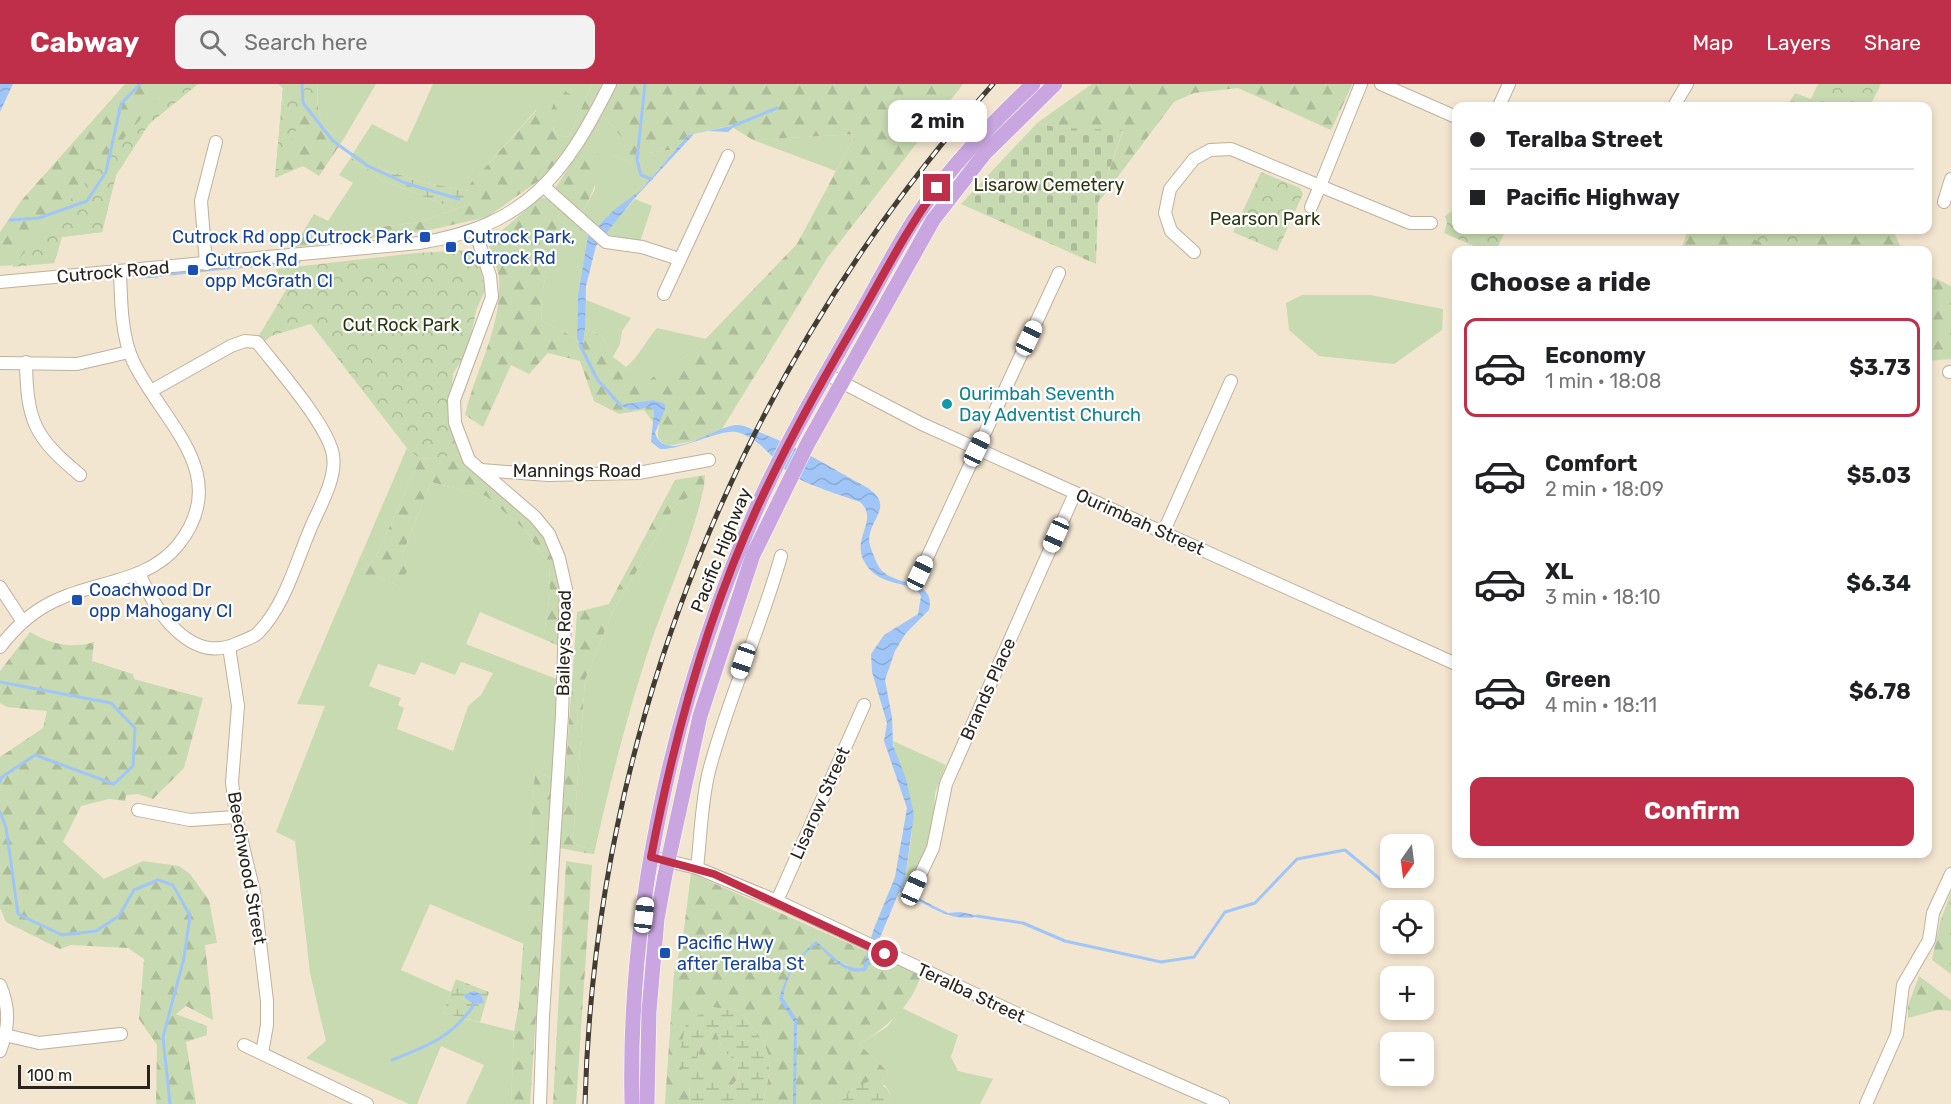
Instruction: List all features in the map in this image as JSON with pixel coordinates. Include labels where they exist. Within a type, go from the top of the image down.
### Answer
[{"type":"main road","name":"Pacific Highway","points":[[632,1104],[636,973],[651,857],[679,729],[700,658],[729,575],[793,435],[926,203],[971,146],[1033,84]]},
{"type":"main road","name":"Pacific Highway","points":[[648,1104],[650,999],[657,919],[667,861],[700,716],[753,555],[808,443],[919,243],[950,195],[1008,128],[1055,84]]},
{"type":"street","name":"Cutrock Road","points":[[0,282],[419,243],[475,231],[511,212],[555,176],[590,124],[610,84]]},
{"type":"street","points":[[1311,207],[1361,84]]},
{"type":"street","points":[[1380,84],[1452,115]]},
{"type":"street","points":[[1501,102],[1509,84]]},
{"type":"street","points":[[1676,102],[1687,84]]},
{"type":"street","points":[[206,264],[201,201],[216,142]]},
{"type":"street","points":[[1194,252],[1171,231],[1165,213],[1170,189],[1194,159],[1210,150],[1231,149],[1410,223],[1431,223]]},
{"type":"street","points":[[663,294],[728,156]]},
{"type":"street","points":[[1944,201],[1951,179]]},
{"type":"street","points":[[543,186],[606,242],[642,247],[679,258]]},
{"type":"street","name":"Baileys Road","points":[[475,231],[490,276],[492,297],[454,400],[455,423],[469,460],[535,517],[549,534],[560,558],[566,589],[562,715],[543,1017],[540,1104]]},
{"type":"street","points":[[0,647],[23,622],[57,600],[139,573],[165,558],[184,536],[195,511],[198,492],[197,472],[190,451],[129,352],[120,271]]},
{"type":"street","points":[[920,573],[1059,273]]},
{"type":"street","points":[[139,573],[162,617],[188,641],[209,647],[229,647],[257,634],[282,598],[331,478],[333,455],[324,432],[257,342],[245,341],[231,346],[151,391]]},
{"type":"street","points":[[0,363],[77,364],[129,352]]},
{"type":"street","points":[[26,362],[27,402],[35,428],[55,454],[80,475]]},
{"type":"street","name":"Ourimbah Street","points":[[826,374],[1074,494],[1452,662]]},
{"type":"street","points":[[1163,533],[1231,381]]},
{"type":"street","name":"Mannings Road","points":[[479,469],[548,475],[638,473],[709,460]]},
{"type":"street","name":"Brands Place","points":[[914,888],[933,848],[946,784],[1074,494]]},
{"type":"street","points":[[697,868],[701,814],[709,771],[736,682],[781,556]]},
{"type":"street","points":[[0,587],[23,622]]},
{"type":"street","name":"Beechwood Street","points":[[229,647],[238,706],[232,782],[236,817],[254,892],[267,1001],[267,1025],[262,1053]]},
{"type":"street","name":"Lisarow Street","points":[[777,901],[864,705]]},
{"type":"street","points":[[138,810],[190,820],[236,817]]},
{"type":"street","name":"Teralba Street","points":[[651,857],[697,868],[777,901],[885,954],[1223,1104]]},
{"type":"street","points":[[1866,1104],[1897,1034],[1903,985],[1929,940],[1933,912],[1951,874]]},
{"type":"street","points":[[0,986],[7,1007],[6,1035],[0,1051]]},
{"type":"street","points":[[6,1035],[39,1043],[121,1034]]},
{"type":"street","points":[[244,1045],[367,1104]]},
{"type":"green space","points":[[125,84],[198,84],[149,124],[116,175],[102,232],[62,237],[54,263],[0,266],[0,232],[21,201]]},
{"type":"green space","points":[[171,84],[198,84],[149,124],[116,175],[102,232],[62,237],[54,263],[12,267]]},
{"type":"green space","points":[[278,84],[318,84],[320,117],[328,130],[343,140],[319,176],[303,166],[275,178],[283,88]]},
{"type":"green space","points":[[278,84],[317,84],[275,178],[283,88]]},
{"type":"green space","points":[[318,84],[376,84],[343,140],[328,130],[320,117]]},
{"type":"green space","points":[[433,84],[592,84],[569,137],[556,135],[553,126],[570,95],[549,117],[536,110],[470,184],[470,191],[426,183],[384,170],[355,150],[372,124],[407,142]]},
{"type":"green space","points":[[592,84],[602,84],[573,140],[547,175],[487,217],[421,232],[296,247],[300,237],[420,222],[469,204],[470,184],[537,110],[549,117],[559,87],[571,95],[553,127],[556,135],[569,137]]},
{"type":"green space","points":[[617,84],[963,84],[828,257],[722,429],[698,440],[668,446],[658,438],[659,418],[653,400],[625,405],[651,407],[654,410],[653,422],[644,410],[619,414],[594,401],[580,361],[548,353],[529,374],[511,365],[483,427],[465,415],[492,331],[499,296],[499,278],[489,247],[500,232],[541,197],[555,203],[588,236],[586,251],[549,252],[541,304],[542,321],[577,339],[578,343],[585,328],[602,336],[613,357],[646,382],[696,349],[797,244],[856,134],[753,140],[732,127],[734,125],[688,135],[676,149],[647,153],[643,163],[632,164],[613,155],[611,148],[625,141],[602,115]]},
{"type":"green space","points":[[1092,84],[1352,85],[1331,130],[1238,88],[1194,93],[1174,102],[1098,203],[1123,131],[1059,128],[1037,123]]},
{"type":"green space","points":[[1818,84],[1881,84],[1872,102],[1789,102],[1795,93],[1811,99]]},
{"type":"green space","points":[[602,115],[626,142],[613,155],[632,164],[647,153],[676,149],[641,190],[597,226],[583,212],[595,189],[595,144],[585,143]]},
{"type":"green space","name":"Lisarow Cemetery","points":[[1037,123],[1059,128],[1123,130],[1098,203],[1096,264],[961,204]]},
{"type":"green space","points":[[856,134],[836,171],[753,140]]},
{"type":"green space","points":[[585,143],[595,143],[598,171],[583,212],[555,188]]},
{"type":"green space","points":[[355,150],[384,170],[426,183],[470,191],[470,204],[455,209],[380,179],[350,159]]},
{"type":"green space","points":[[350,159],[380,179],[455,209],[420,222],[300,237],[314,214],[328,221],[353,183],[339,175]]},
{"type":"green space","name":"Pearson Park","points":[[1261,172],[1300,188],[1303,194],[1277,251],[1233,232]]},
{"type":"green space","points":[[635,199],[652,206],[640,242],[604,234]]},
{"type":"green space","points":[[1452,211],[1452,234],[1504,234],[1498,246],[1474,246],[1444,233],[1447,223],[1445,216]]},
{"type":"green space","points":[[1687,234],[1743,234],[1770,246],[1682,246]]},
{"type":"green space","points":[[1743,234],[1803,234],[1796,246],[1770,246]]},
{"type":"green space","points":[[1803,234],[1895,234],[1900,246],[1796,246]]},
{"type":"green space","name":"Cut Rock Park","points":[[471,250],[480,265],[485,290],[476,311],[468,350],[453,374],[449,426],[464,455],[420,459],[407,448],[311,324],[271,336],[263,343],[257,339],[286,290],[276,269],[416,253]]},
{"type":"green space","points":[[549,251],[586,251],[578,295],[577,339],[542,321],[541,304]]},
{"type":"green space","points":[[1932,277],[1951,286],[1951,359],[1932,361]]},
{"type":"green space","points":[[1302,295],[1370,295],[1443,309],[1442,330],[1394,364],[1319,356],[1289,330],[1286,303]]},
{"type":"green space","points":[[584,299],[631,318],[622,331],[620,344],[613,357],[602,336],[585,328]]},
{"type":"green space","points":[[657,328],[706,339],[696,349],[646,383],[626,367]]},
{"type":"green space","points":[[407,448],[420,459],[376,557],[361,570],[396,585],[402,555],[431,482],[486,496],[525,530],[549,564],[550,594],[544,635],[541,638],[480,612],[466,644],[559,680],[552,779],[535,770],[524,944],[430,904],[401,970],[451,992],[443,1013],[514,1031],[511,1104],[466,1104],[484,1065],[441,1046],[417,1104],[409,1104],[306,1058],[326,1041],[310,973],[295,841],[276,832],[325,706],[297,704]],"holes":[[[421,662],[455,675],[461,662],[493,673],[481,695],[468,706],[453,751],[397,729],[404,708],[398,705],[401,698],[369,686],[378,664],[415,675]]]},
{"type":"green space","points":[[464,455],[526,513],[554,554],[561,588],[561,647],[541,638],[544,634],[550,594],[549,564],[525,530],[486,496],[431,482],[402,555],[407,572],[396,585],[375,576],[361,578],[361,570],[376,557],[420,459]]},
{"type":"green space","points":[[705,475],[704,486],[674,507],[612,613],[585,680],[573,843],[586,848],[586,853],[560,848],[577,612],[609,604],[675,480]]},
{"type":"green space","points":[[704,486],[687,545],[651,642],[635,695],[594,854],[586,853],[586,848],[573,843],[585,680],[612,613],[674,507]]},
{"type":"green space","points":[[30,632],[45,640],[61,644],[78,645],[94,642],[92,661],[133,674],[134,679],[203,698],[184,768],[153,799],[138,794],[126,795],[125,801],[109,799],[81,806],[63,842],[104,879],[143,861],[179,866],[190,874],[209,900],[217,943],[205,945],[213,1020],[186,1006],[176,1014],[207,1026],[207,1035],[186,1042],[196,1104],[156,1104],[157,1045],[139,1019],[144,959],[128,948],[71,945],[60,949],[6,922],[0,908],[0,757],[43,728],[47,711],[7,707],[0,703],[0,671]]},
{"type":"green space","points":[[893,741],[946,765],[935,793],[934,822],[928,847],[909,895],[898,890],[904,886],[912,832]]},
{"type":"green space","points":[[535,770],[552,779],[530,1104],[511,1104],[514,1031],[519,1005]]},
{"type":"green space","points":[[566,861],[592,865],[576,1104],[553,1104]]},
{"type":"green space","points":[[691,873],[868,952],[863,969],[854,969],[836,959],[834,962],[862,972],[874,954],[921,975],[911,997],[897,1015],[859,1044],[887,1071],[891,1095],[885,1085],[855,1087],[838,1104],[762,1104],[769,1074],[768,1053],[764,1044],[739,1011],[711,1007],[689,1080],[690,1104],[665,1104],[674,973],[683,937]]},
{"type":"green space","points":[[1951,892],[1951,974],[1932,960],[1940,922]]},
{"type":"green space","points":[[1919,976],[1951,1000],[1951,1011],[1938,1010],[1908,1018],[1908,1006]]},
{"type":"green space","points":[[456,979],[489,992],[480,1022],[443,1013]]},
{"type":"green space","points":[[711,1007],[739,1011],[758,1034],[768,1053],[769,1074],[762,1104],[690,1104],[689,1080],[682,1073],[680,1051],[686,1023]],"holes":[[[715,1029],[723,1050],[737,1063],[739,1077],[731,1087],[717,1087],[695,1065],[702,1043]]]},
{"type":"green space","points":[[902,1008],[958,1035],[951,1057],[958,1071],[993,1079],[980,1104],[891,1104],[887,1071],[859,1044],[887,1027]]},
{"type":"green space","points":[[715,1029],[723,1050],[737,1063],[739,1077],[731,1087],[717,1088],[695,1065],[702,1043]]},
{"type":"green space","points":[[872,1080],[886,1088],[891,1104],[838,1104],[855,1087]]},
{"type":"water","points":[[0,84],[13,84],[0,112]]},
{"type":"water","points":[[736,125],[728,132],[708,131],[694,134],[633,200],[596,246],[586,286],[582,349],[577,339],[578,295],[588,236],[614,210],[641,190],[688,135]]},
{"type":"water","points":[[653,400],[665,404],[655,433],[661,442],[670,446],[694,441],[729,426],[743,426],[799,450],[868,488],[880,501],[879,513],[869,541],[879,567],[893,578],[920,587],[930,600],[929,610],[906,633],[895,651],[885,680],[892,717],[893,745],[906,779],[914,814],[904,886],[901,888],[915,891],[920,899],[948,913],[960,912],[980,916],[969,918],[948,915],[899,892],[866,971],[852,971],[845,968],[817,944],[804,955],[790,974],[783,998],[797,1019],[796,1104],[793,1104],[794,1022],[779,999],[785,982],[798,959],[816,941],[843,963],[863,968],[873,931],[895,877],[907,808],[884,741],[887,723],[872,672],[871,654],[884,635],[918,614],[921,596],[911,587],[879,577],[865,563],[861,554],[861,545],[867,516],[860,502],[797,478],[784,469],[759,444],[736,432],[720,434],[679,446],[660,449],[651,442],[654,410],[650,407],[631,410],[619,405]]},
{"type":"water","points":[[474,991],[481,994],[484,1003],[472,1002],[463,995]]},
{"type":"waterway","points":[[10,220],[39,218],[87,201],[106,172],[121,104],[140,84]]},
{"type":"waterway","points":[[302,84],[303,103],[333,141],[368,166],[405,183],[459,199]]},
{"type":"waterway","points":[[645,84],[637,160],[641,175],[651,179]]},
{"type":"waterway","points":[[733,126],[777,108]]},
{"type":"waterway","points":[[237,267],[299,262]]},
{"type":"waterway","points":[[161,275],[235,267]]},
{"type":"waterway","points":[[142,277],[157,276]]},
{"type":"waterway","points":[[580,345],[597,379],[621,406]]},
{"type":"waterway","points":[[0,682],[111,703],[135,728],[133,766],[114,784],[35,755],[2,777],[0,782]]},
{"type":"waterway","points":[[0,812],[6,827],[18,914],[62,935],[96,931],[119,916],[134,890],[158,880],[173,885],[190,916],[184,958],[163,1037],[170,1104]]},
{"type":"waterway","points":[[977,916],[1023,923],[1065,941],[1161,962],[1194,957],[1225,912],[1255,903],[1297,859],[1345,850],[1380,879]]},
{"type":"waterway","points":[[392,1060],[439,1039],[458,1024],[475,1003]]},
{"type":"railway","points":[[585,1104],[595,963],[618,825],[652,690],[699,558],[756,431],[825,309],[904,193],[993,84]]},
{"type":"place","name":"Cutrock Rd opp Cutrock Park","points":[[425,237]]},
{"type":"place","name":"Cutrock Park, Cutrock Rd","points":[[451,247]]},
{"type":"place","name":"Cutrock Rd opp McGrath Cl","points":[[193,270]]},
{"type":"place","name":"Ourimbah Seventh Day Adventist Church","points":[[947,404]]},
{"type":"place","name":"Coachwood Dr opp Mahogany Cl","points":[[77,600]]},
{"type":"place","name":"Pacific Hwy after Teralba St","points":[[665,953]]},
{"type":"route","points":[[885,954],[777,901],[714,874],[651,857],[689,693],[725,586],[763,495],[816,392],[904,236],[937,188]]}]
